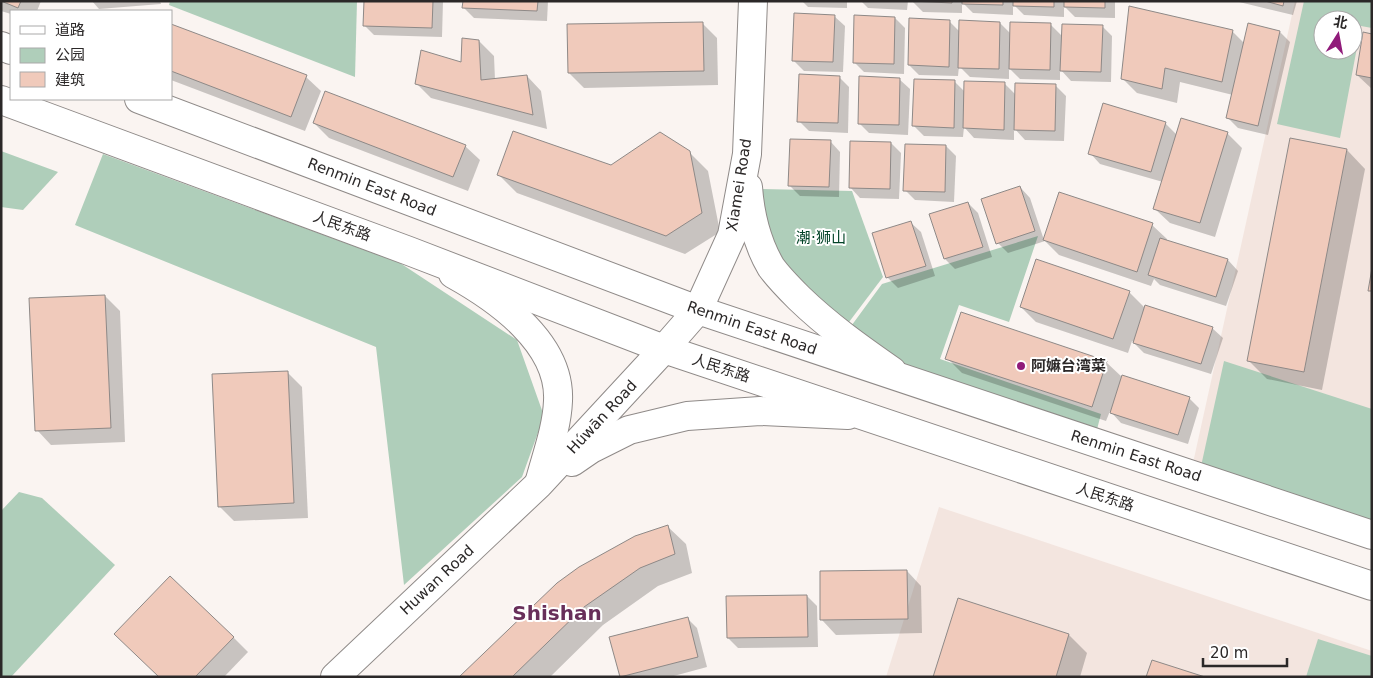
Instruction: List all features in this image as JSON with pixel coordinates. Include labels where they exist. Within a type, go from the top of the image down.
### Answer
[{"type":"main road","name":"Xiamei Road","points":[[664,349],[698,310],[732,235],[747,154],[753,1]]},
{"type":"main road","name":"人民东路","points":[[1,100],[409,251],[664,349],[1372,586]]},
{"type":"main road","name":"Renmin East Road","points":[[142,100],[698,310],[1372,535]]},
{"type":"main road","points":[[747,154],[749,195],[754,227],[760,245],[771,266],[791,289],[839,334],[901,378]]},
{"type":"main road","points":[[409,251],[464,281],[526,327],[543,347],[553,365],[559,399],[557,416],[539,484]]},
{"type":"main road","name":"Húwān Road","points":[[539,484],[664,349]]},
{"type":"main road","points":[[539,484],[591,449],[629,430],[656,422],[687,416],[760,411],[864,416]]},
{"type":"main road","name":"Huwan Road","points":[[335,677],[539,484]]},
{"type":"shaded area","points":[[1295,1],[1372,1],[1372,533],[1191,472]]},
{"type":"shaded area","points":[[939,507],[1372,651],[1372,677],[886,677]]},
{"type":"green space","points":[[170,1],[357,1],[355,77],[169,5]]},
{"type":"green space","points":[[1304,1],[1372,1],[1372,28],[1363,26],[1363,10],[1313,10],[1313,60],[1355,60],[1340,138],[1277,124]]},
{"type":"green space","points":[[1,151],[58,172],[23,210],[1,207]]},
{"type":"green space","points":[[103,154],[400,263],[517,340],[544,416],[522,477],[404,585],[376,347],[75,225]]},
{"type":"green space","name":"潮·狮山","points":[[757,189],[852,191],[883,277],[843,330],[785,267],[761,225]]},
{"type":"green space","points":[[1038,236],[1009,322],[959,305],[940,359],[1101,414],[1095,437],[909,374],[849,329],[882,284]]},
{"type":"green space","points":[[1224,361],[1372,409],[1372,526],[1200,471]]},
{"type":"green space","points":[[19,492],[42,498],[115,565],[11,677],[1,677],[1,511]]},
{"type":"green space","points":[[1318,639],[1372,656],[1372,677],[1306,677]]},
{"type":"building","points":[[1,1],[21,1],[18,8]]},
{"type":"building","points":[[364,1],[433,1],[432,28],[363,26]]},
{"type":"building","points":[[463,1],[538,1],[537,11],[462,8]]},
{"type":"building","points":[[911,1],[952,1],[952,3]]},
{"type":"building","points":[[962,1],[1003,1],[1003,5],[962,4]]},
{"type":"building","points":[[1013,1],[1054,1],[1054,7],[1013,6]]},
{"type":"building","points":[[1064,1],[1105,1],[1105,8],[1064,7]]},
{"type":"building","points":[[1265,1],[1284,1],[1283,6]]},
{"type":"building","points":[[1129,6],[1233,30],[1222,82],[1165,68],[1162,89],[1121,79]]},
{"type":"building","points":[[794,13],[835,15],[833,62],[792,61]]},
{"type":"building","points":[[854,15],[895,17],[894,64],[853,63]]},
{"type":"building","points":[[909,18],[950,20],[949,67],[908,65]]},
{"type":"building","points":[[959,20],[1000,22],[999,69],[958,68]]},
{"type":"building","points":[[703,22],[704,71],[568,73],[567,24]]},
{"type":"building","points":[[1010,22],[1051,23],[1050,70],[1009,69]]},
{"type":"building","points":[[1248,23],[1280,31],[1258,126],[1226,118]]},
{"type":"building","points":[[172,24],[307,75],[291,117],[172,71]]},
{"type":"building","points":[[1062,24],[1103,25],[1101,72],[1060,71]]},
{"type":"building","points":[[1363,32],[1372,34],[1372,78],[1356,75],[1358,60],[1363,60]]},
{"type":"building","points":[[462,38],[479,40],[481,80],[527,75],[533,115],[415,84],[421,50],[461,62]]},
{"type":"building","points":[[799,74],[840,76],[838,123],[797,122]]},
{"type":"building","points":[[859,76],[900,78],[899,125],[858,124]]},
{"type":"building","points":[[914,79],[955,80],[954,128],[912,126]]},
{"type":"building","points":[[964,81],[1005,82],[1004,130],[963,128]]},
{"type":"building","points":[[1015,83],[1056,84],[1055,131],[1014,130]]},
{"type":"building","points":[[325,91],[466,145],[453,177],[313,123]]},
{"type":"building","points":[[1103,103],[1166,122],[1151,172],[1088,154]]},
{"type":"building","points":[[1181,118],[1228,132],[1200,223],[1153,209]]},
{"type":"building","points":[[513,131],[611,165],[660,132],[690,151],[702,213],[666,236],[497,175]]},
{"type":"building","points":[[1290,138],[1347,149],[1304,372],[1247,361]]},
{"type":"building","points":[[790,139],[831,140],[829,187],[788,186]]},
{"type":"building","points":[[850,141],[891,142],[890,189],[849,188]]},
{"type":"building","points":[[905,144],[946,145],[945,192],[903,191]]},
{"type":"building","points":[[1020,186],[1035,231],[996,244],[981,199]]},
{"type":"building","points":[[1059,192],[1153,223],[1137,272],[1043,240]]},
{"type":"building","points":[[968,202],[983,247],[944,259],[929,214]]},
{"type":"building","points":[[911,221],[926,266],[886,278],[872,233]]},
{"type":"building","points":[[1160,238],[1228,259],[1216,297],[1148,275]]},
{"type":"building","points":[[1036,259],[1130,291],[1113,339],[1020,307]]},
{"type":"building","points":[[1372,268],[1372,291],[1368,291]]},
{"type":"building","points":[[105,295],[111,428],[35,431],[29,298]]},
{"type":"building","points":[[1145,305],[1213,327],[1201,364],[1133,343]]},
{"type":"building","points":[[961,312],[1107,361],[1092,407],[945,359]]},
{"type":"building","points":[[288,371],[294,503],[218,507],[212,374]]},
{"type":"building","points":[[1122,375],[1190,397],[1178,435],[1110,413]]},
{"type":"building","points":[[668,525],[675,554],[640,568],[584,607],[512,677],[459,677],[557,583],[579,567],[635,536]]},
{"type":"building","points":[[907,570],[908,619],[820,620],[820,571]]},
{"type":"building","points":[[170,576],[234,637],[195,677],[159,677],[114,634]]},
{"type":"building","points":[[807,595],[808,637],[727,638],[726,596]]},
{"type":"building","points":[[958,598],[1069,634],[1056,677],[933,677]]},
{"type":"building","points":[[688,617],[698,657],[620,677],[609,637]]},
{"type":"building","points":[[1152,660],[1205,677],[1146,677]]},
{"type":"place","name":"阿嫲台湾菜","points":[[1021,366]]},
{"type":"district","name":"Shishan","points":[[557,613]]}]
